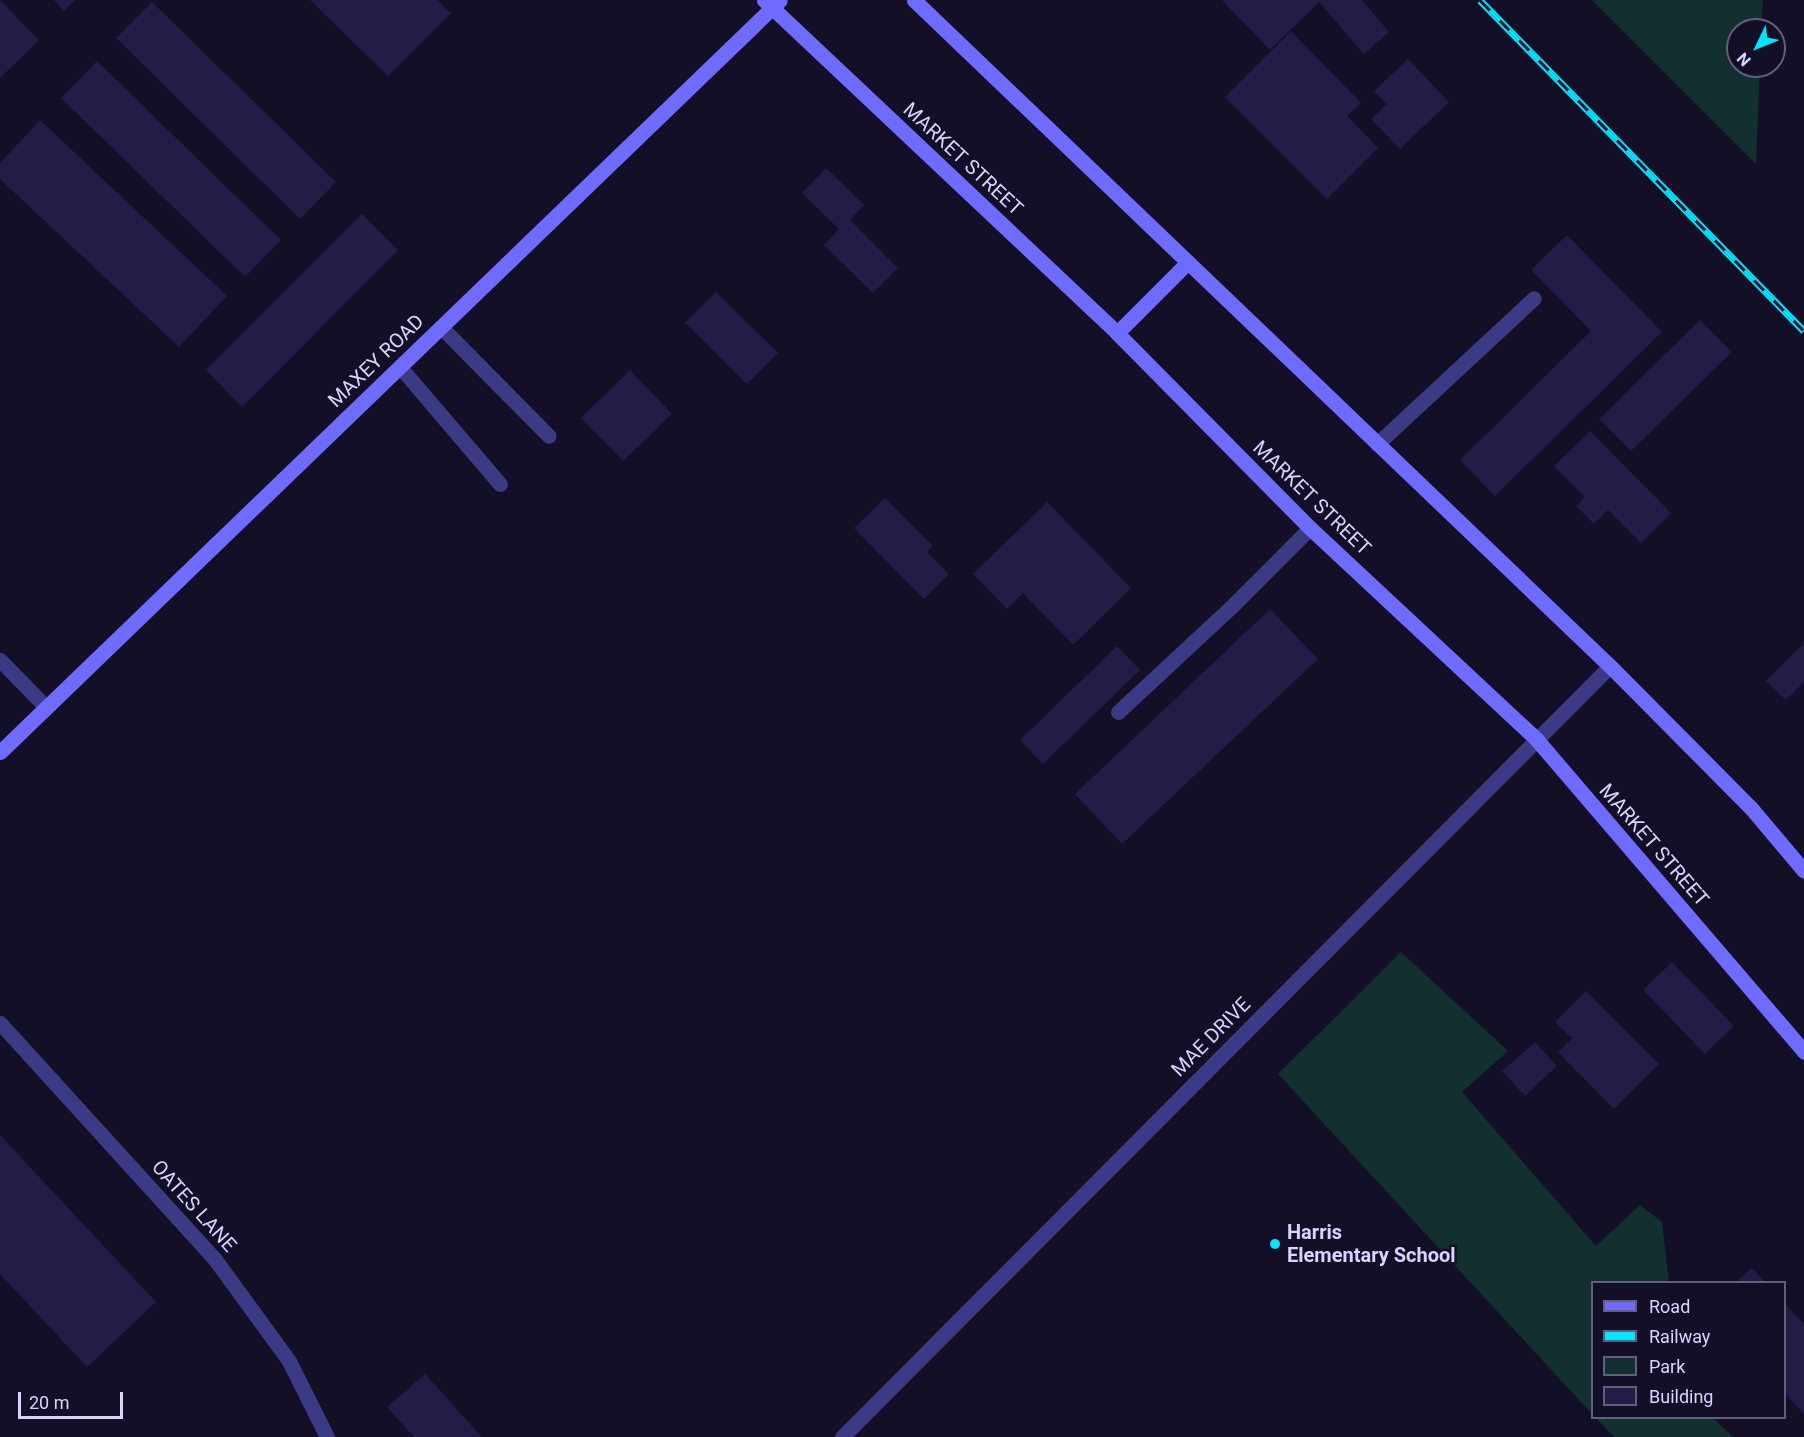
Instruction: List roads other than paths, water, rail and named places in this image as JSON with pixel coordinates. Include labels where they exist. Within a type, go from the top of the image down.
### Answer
[{"type":"main road","points":[[914,0],[1610,666],[1751,808],[1804,871]]},
{"type":"main road","name":"MAXEY ROAD","points":[[0,752],[400,367],[772,3]]},
{"type":"main road","name":"MARKET STREET","points":[[772,3],[1117,333],[1310,528],[1536,740],[1804,1052]]},
{"type":"main road","points":[[1117,333],[1188,262]]},
{"type":"street","points":[[1377,444],[1534,298]]},
{"type":"street","points":[[441,327],[549,436]]},
{"type":"street","points":[[400,367],[500,484]]},
{"type":"street","points":[[1118,712],[1233,605],[1310,528]]},
{"type":"street","points":[[0,660],[46,707]]},
{"type":"street","name":"MAE DRIVE","points":[[842,1437],[1610,666]]},
{"type":"street","name":"OATES LANE","points":[[0,1023],[214,1258],[289,1361],[327,1437]]},
{"type":"railway","points":[[1480,0],[1804,331]]},
{"type":"place","name":"Harris Elementary School","points":[[1275,1244]]}]
